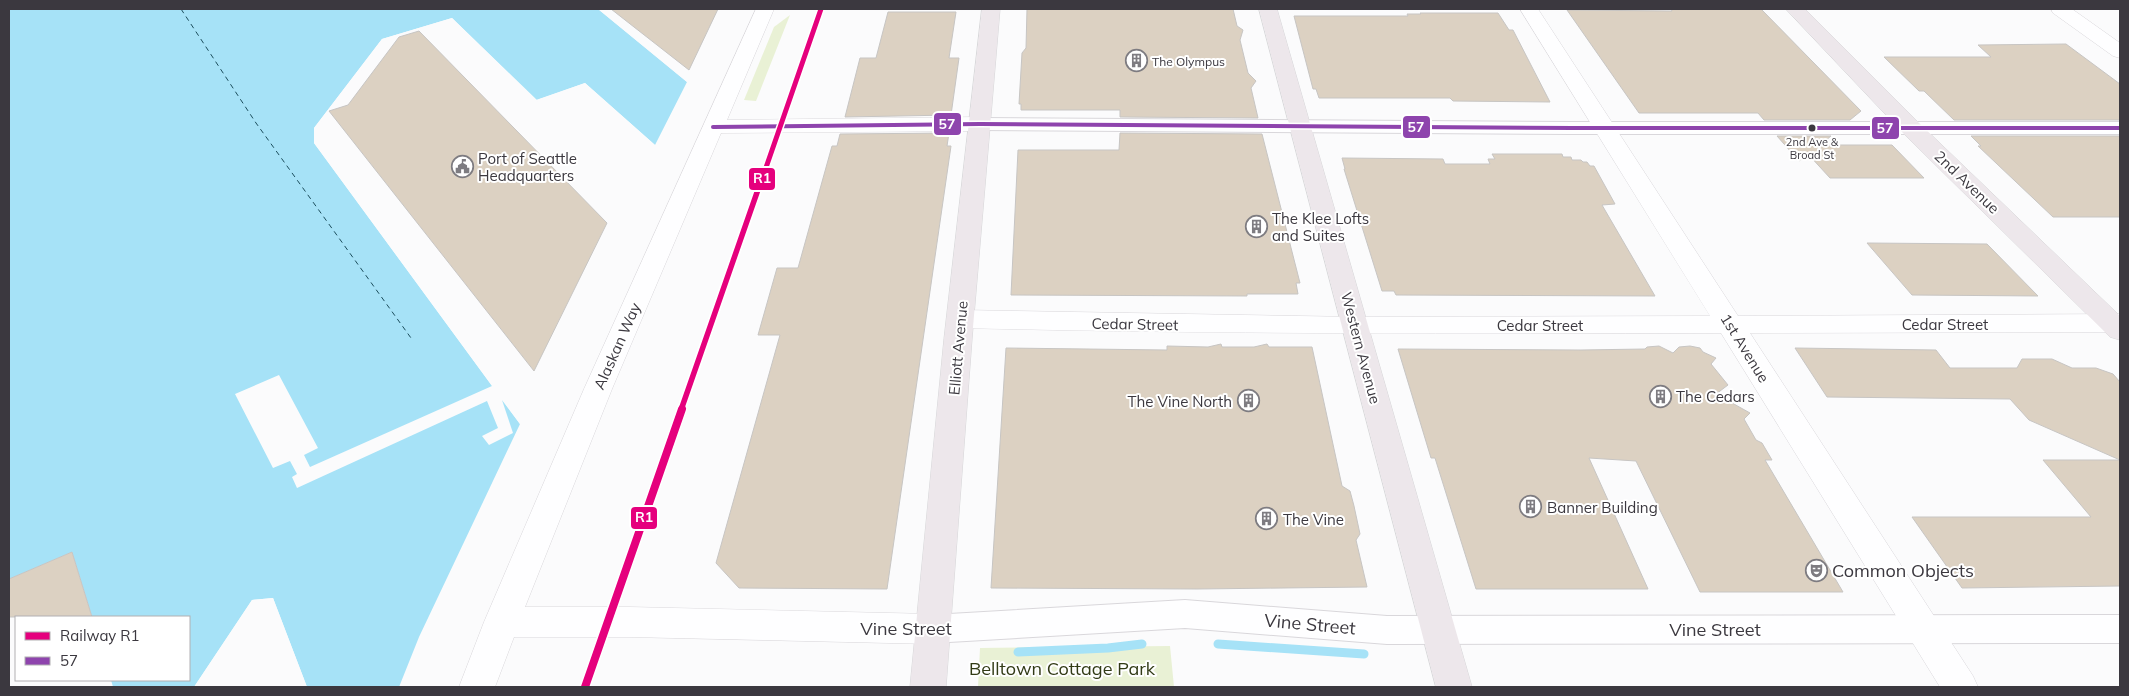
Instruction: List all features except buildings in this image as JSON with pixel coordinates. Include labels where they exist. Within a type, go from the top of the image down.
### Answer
[{"type":"main road","name":"Alaskan Way","points":[[477,687],[501,622],[598,389],[765,9]]},
{"type":"main road","name":"Elliott Avenue","points":[[928,687],[960,319],[991,9]]},
{"type":"main road","name":"Western Avenue","points":[[1268,9],[1454,687]]},
{"type":"main road","name":"1st Avenue","points":[[1529,9],[1960,687]]},
{"type":"main road","name":"2nd Avenue","points":[[1794,9],[1911,128],[2117,326]]},
{"type":"main road","points":[[2060,9],[2120,52]]},
{"type":"main road","points":[[713,127],[980,124]]},
{"type":"main road","name":"Cedar Street","points":[[960,319],[1355,326],[2117,326]]},
{"type":"main road","name":"Vine Street","points":[[501,622],[630,622],[932,629]]},
{"type":"street","points":[[980,124],[1605,128],[2120,128]]},
{"type":"street","name":"Vine Street","points":[[932,629],[1185,614],[1386,630],[2120,629]]},
{"type":"green space","points":[[790,15],[756,101],[744,100],[774,27]]},
{"type":"green space","name":"Belltown Cottage Park","points":[[1170,646],[1174,687],[978,687],[980,648]]},
{"type":"water","points":[[9,9],[598,9],[687,82],[655,145],[585,83],[537,100],[452,18],[382,39],[314,128],[314,143],[520,424],[419,637],[399,687],[307,687],[273,598],[252,600],[194,687],[113,687],[111,681],[190,681],[190,616],[92,616],[72,552],[9,579]]},
{"type":"pier","points":[[598,9],[602,9],[688,79],[687,82]]},
{"type":"pier","points":[[452,18],[536,100],[585,83],[655,145],[654,148],[585,86],[535,102],[451,21],[384,41],[316,129],[317,142],[522,422],[520,424],[502,400],[513,433],[489,445],[482,436],[498,428],[487,401],[297,488],[292,477],[297,474],[290,461],[273,468],[235,394],[279,375],[318,448],[304,455],[310,467],[492,386],[314,143],[314,128],[382,39]]},
{"type":"pier","points":[[273,598],[307,687],[305,687],[272,601],[254,602],[197,687],[194,687],[252,600]]},
{"type":"waterway","points":[[1018,652],[1108,648],[1142,644]]},
{"type":"waterway","points":[[1218,644],[1364,654]]},
{"type":"ferry route","points":[[181,9],[256,123],[411,338]]},
{"type":"rail line","name":"R1","points":[[585,687],[821,9]]},
{"type":"transit line","name":"57","points":[[713,127],[980,124],[1573,128],[2120,128]]},
{"type":"place","name":"The Olympus","points":[[1136,61]]},
{"type":"place","name":"2nd Ave & Broad St","points":[[1812,128]]},
{"type":"place","name":"Port of Seattle Headquarters","points":[[462,167]]},
{"type":"place","name":"The Klee Lofts and Suites","points":[[1256,227]]},
{"type":"place","name":"The Cedars","points":[[1660,396]]},
{"type":"place","name":"The Vine North","points":[[1248,401]]},
{"type":"place","name":"Banner Building","points":[[1531,507]]},
{"type":"place","name":"The Vine","points":[[1267,519]]},
{"type":"place","name":"Common Objects","points":[[1816,570]]}]
